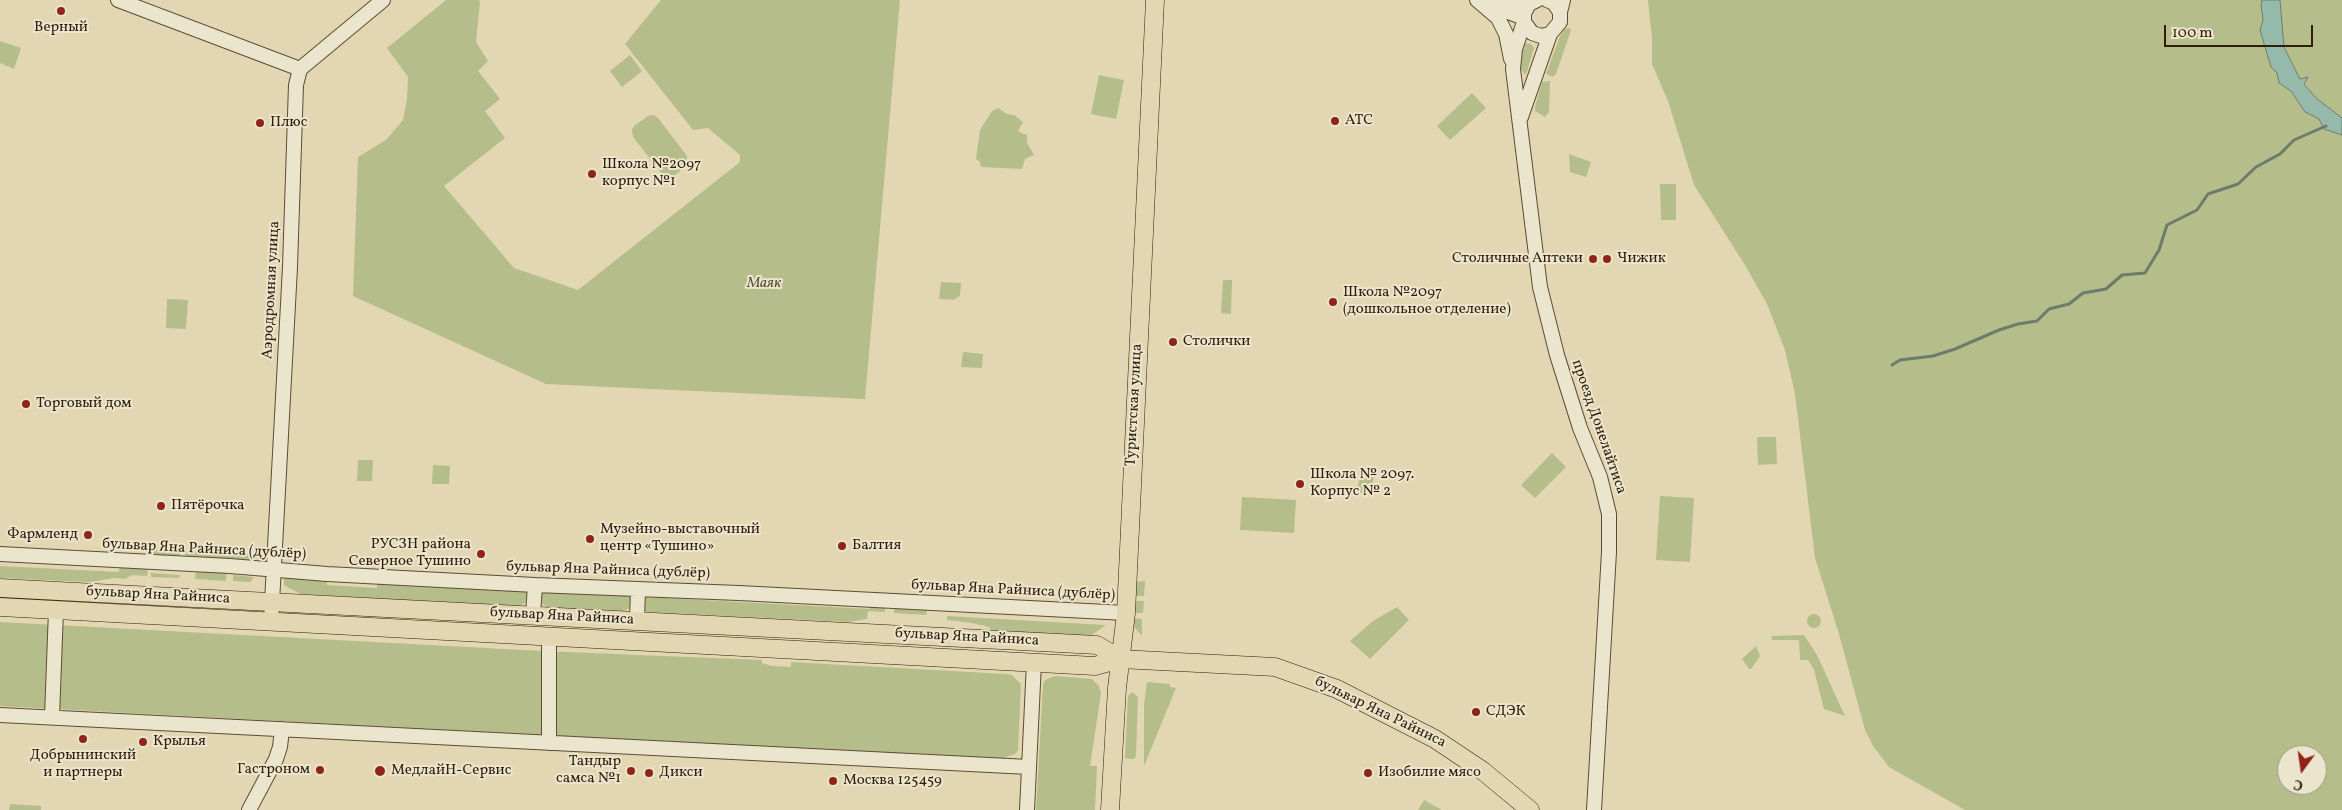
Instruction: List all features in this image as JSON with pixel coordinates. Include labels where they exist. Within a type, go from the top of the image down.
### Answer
[{"type":"main road","name":"Туристская улица","points":[[1110,810],[1120,659],[1126,613],[1155,0]]},
{"type":"main road","name":"бульвар Яна Райниса","points":[[0,588],[1097,645],[1120,659]]},
{"type":"main road","name":"бульвар Яна Райниса","points":[[0,607],[1095,666],[1120,659],[1275,667],[1317,681],[1391,715],[1456,751],[1530,810]]},
{"type":"street","points":[[118,0],[300,69],[383,0]]},
{"type":"street","points":[[1477,0],[1524,20],[1532,33],[1541,36],[1550,34]]},
{"type":"street","points":[[1477,0],[1489,9],[1502,25],[1513,69]]},
{"type":"street","points":[[1495,0],[1533,2]]},
{"type":"street","name":"проезд Донелайтиса","points":[[1520,118],[1550,34],[1560,22],[1561,6],[1547,0]]},
{"type":"street","name":"проезд Донелайтиса","points":[[1533,2],[1524,20],[1515,49],[1513,69],[1544,307],[1563,377],[1600,477],[1609,514],[1609,552],[1594,810]]},
{"type":"street","name":"Аэродромная улица","points":[[270,621],[290,267],[296,84],[300,69]]},
{"type":"street","name":"бульвар Яна Райниса (дублёр)","points":[[0,554],[273,568],[327,574],[535,585],[1126,613]]},
{"type":"street","points":[[533,615],[535,585]]},
{"type":"street","points":[[637,620],[638,589]]},
{"type":"street","points":[[52,717],[56,610]]},
{"type":"street","points":[[549,636],[549,743]]},
{"type":"street","points":[[1027,810],[1034,662]]},
{"type":"street","points":[[0,715],[1029,767]]},
{"type":"street","points":[[249,810],[276,759],[280,747],[282,729]]},
{"type":"green space","name":"Маяк","points":[[446,0],[479,0],[480,2],[476,42],[488,61],[478,71],[500,99],[485,111],[505,138],[444,186],[514,268],[578,290],[740,162],[740,155],[708,128],[693,130],[625,44],[661,0],[900,0],[865,399],[546,384],[353,296],[358,157],[386,140],[403,120],[407,99],[408,77],[387,48]]},
{"type":"green space","points":[[1648,0],[2262,0],[2263,20],[2260,30],[2271,67],[2277,73],[2279,83],[2291,91],[2305,112],[2319,119],[2324,129],[2342,135],[2342,810],[1965,810],[1889,767],[1873,746],[1865,730],[1839,634],[1815,558],[1795,394],[1785,350],[1767,304],[1745,265],[1694,185],[1668,101],[1652,64],[1652,39]]},
{"type":"green space","points":[[2280,0],[2342,0],[2342,118],[2316,98],[2304,83],[2307,77],[2300,79],[2284,47]]},
{"type":"green space","points":[[1569,28],[1571,30],[1556,74],[1553,77],[1546,74],[1560,36],[1564,29]]},
{"type":"green space","points":[[0,41],[21,48],[14,69],[0,63]]},
{"type":"green space","points":[[1525,43],[1531,44],[1534,48],[1525,75],[1520,68],[1520,50]]},
{"type":"green space","points":[[630,55],[642,71],[622,87],[610,71]]},
{"type":"green space","points":[[1099,75],[1124,80],[1116,119],[1091,114]]},
{"type":"green space","points":[[1550,81],[1549,112],[1545,117],[1535,111],[1535,107],[1542,82]]},
{"type":"green space","points":[[1472,93],[1486,108],[1450,140],[1437,126]]},
{"type":"green space","points":[[998,108],[1007,114],[1014,115],[1023,122],[1018,131],[1027,134],[1027,143],[1034,155],[1025,159],[1022,169],[981,167],[980,162],[976,159],[980,130],[992,111]]},
{"type":"green space","points":[[654,115],[687,156],[686,166],[674,176],[662,174],[633,137],[632,130],[634,126],[648,116]]},
{"type":"green space","points":[[1569,154],[1591,162],[1586,177],[1570,172]]},
{"type":"green space","points":[[1660,184],[1676,184],[1676,220],[1661,220]]},
{"type":"green space","points":[[1223,280],[1232,280],[1231,314],[1221,313]]},
{"type":"green space","points":[[941,282],[961,283],[960,296],[953,300],[939,299]]},
{"type":"green space","points":[[167,299],[188,300],[186,329],[166,328]]},
{"type":"green space","points":[[963,352],[983,354],[982,368],[961,367]]},
{"type":"green space","points":[[1757,437],[1776,437],[1777,464],[1758,465]]},
{"type":"green space","points":[[1552,453],[1566,467],[1535,498],[1521,485]]},
{"type":"green space","points":[[358,460],[373,460],[372,481],[357,481]]},
{"type":"green space","points":[[433,465],[450,466],[449,484],[432,484]]},
{"type":"green space","points":[[1361,473],[1374,476],[1370,496],[1356,493]]},
{"type":"green space","points":[[1660,496],[1694,498],[1690,562],[1656,560]]},
{"type":"green space","points":[[1242,497],[1296,500],[1294,533],[1240,530]]},
{"type":"green space","points":[[151,548],[180,549],[180,558],[151,556]]},
{"type":"green space","points":[[186,550],[257,554],[256,562],[185,558]]},
{"type":"green space","points":[[120,565],[148,566],[147,576],[132,575],[125,579],[114,578],[89,582],[0,578],[0,566],[119,572]]},
{"type":"green space","points":[[196,569],[227,570],[226,581],[195,579]]},
{"type":"green space","points":[[151,573],[180,575],[179,578],[151,577]]},
{"type":"green space","points":[[233,575],[254,577],[250,582],[233,581]]},
{"type":"green space","points":[[284,577],[327,578],[327,585],[377,588],[377,581],[525,589],[529,593],[530,600],[518,607],[300,594],[284,585]]},
{"type":"green space","points":[[1145,581],[1144,596],[1135,596],[1135,582]]},
{"type":"green space","points":[[542,590],[548,592],[624,596],[624,591],[632,596],[632,607],[624,611],[549,608],[541,603],[539,599]]},
{"type":"green space","points":[[646,593],[646,597],[870,609],[871,605],[885,606],[885,612],[868,611],[867,619],[847,622],[648,612],[644,611],[640,602]]},
{"type":"green space","points":[[1135,601],[1144,601],[1143,613],[1134,613]]},
{"type":"green space","points":[[894,606],[927,608],[926,615],[894,613]]},
{"type":"green space","points":[[1397,607],[1409,620],[1370,659],[1350,641],[1373,621]]},
{"type":"green space","points":[[1811,614],[1817,614],[1821,621],[1817,628],[1811,628],[1807,624],[1807,618]]},
{"type":"green space","points":[[947,616],[1106,625],[1090,636],[991,630],[989,627],[972,623],[947,620]]},
{"type":"green space","points":[[1134,618],[1142,619],[1142,636],[1134,627]]},
{"type":"green space","points":[[0,622],[542,651],[762,660],[762,663],[772,666],[791,667],[791,662],[1006,674],[1012,675],[1021,684],[1018,750],[1015,754],[998,760],[0,706]]},
{"type":"green space","points":[[1804,635],[1817,655],[1845,716],[1824,709],[1814,670],[1808,660],[1800,660],[1799,640],[1772,640],[1771,636]]},
{"type":"green space","points":[[1756,646],[1760,656],[1751,669],[1749,669],[1742,659]]},
{"type":"green space","points":[[1055,676],[1092,679],[1099,686],[1101,693],[1090,766],[1097,766],[1095,810],[1036,810],[1043,684],[1045,680]]},
{"type":"green space","points":[[1147,682],[1170,684],[1170,687],[1176,688],[1144,766],[1144,704]]},
{"type":"green space","points":[[1132,692],[1138,697],[1136,755],[1134,759],[1129,759],[1125,758],[1128,696]]},
{"type":"green space","points":[[1424,800],[1442,810],[1418,810]]},
{"type":"green space","points":[[10,804],[41,806],[41,810],[9,810]]},
{"type":"shaded area","points":[[2262,0],[2280,0],[2284,47],[2300,79],[2308,77],[2304,84],[2316,98],[2342,118],[2342,135],[2324,129],[2319,119],[2305,112],[2291,91],[2279,83],[2277,73],[2271,67],[2260,30],[2263,20]]},
{"type":"waterway","points":[[1892,365],[1900,360],[1933,356],[1955,349],[1999,330],[2037,321],[2049,309],[2069,304],[2083,293],[2106,289],[2122,275],[2145,273],[2159,250],[2167,225],[2197,210],[2208,194],[2238,184],[2256,167],[2280,154],[2294,140],[2326,126]]},
{"type":"place","name":"Верный","points":[[61,11]]},
{"type":"place","name":"АТС","points":[[1335,121]]},
{"type":"place","name":"Плюс","points":[[260,123]]},
{"type":"place","name":"Школа №2097 корпус №1","points":[[592,174]]},
{"type":"place","name":"Столичные Аптеки","points":[[1593,259]]},
{"type":"place","name":"Чижик","points":[[1607,259]]},
{"type":"place","name":"Школа №2097 (дошкольное отделение)","points":[[1333,302]]},
{"type":"place","name":"Столички","points":[[1173,342]]},
{"type":"place","name":"Торговый дом","points":[[26,404]]},
{"type":"place","name":"Школа № 2097. Корпус № 2","points":[[1300,484]]},
{"type":"place","name":"Пятёрочка","points":[[161,506]]},
{"type":"place","name":"Фармленд","points":[[88,535]]},
{"type":"place","name":"Музейно-выставочный центр «Тушино»","points":[[590,539]]},
{"type":"place","name":"Балтия","points":[[842,546]]},
{"type":"place","name":"РУСЗН района Северное Тушино","points":[[481,554]]},
{"type":"place","name":"СДЭК","points":[[1476,712]]},
{"type":"place","name":"Добрынинский и партнеры","points":[[83,739]]},
{"type":"place","name":"Крылья","points":[[143,742]]},
{"type":"place","name":"Гастроном","points":[[320,770]]},
{"type":"place","name":"МедлайН-Сервис","points":[[380,771]]},
{"type":"place","name":"Тандыр самса №1","points":[[631,771]]},
{"type":"place","name":"Дикси","points":[[649,773]]},
{"type":"place","name":"Изобилие мясо","points":[[1368,773]]},
{"type":"place","name":"Москва 125459","points":[[833,781]]}]
